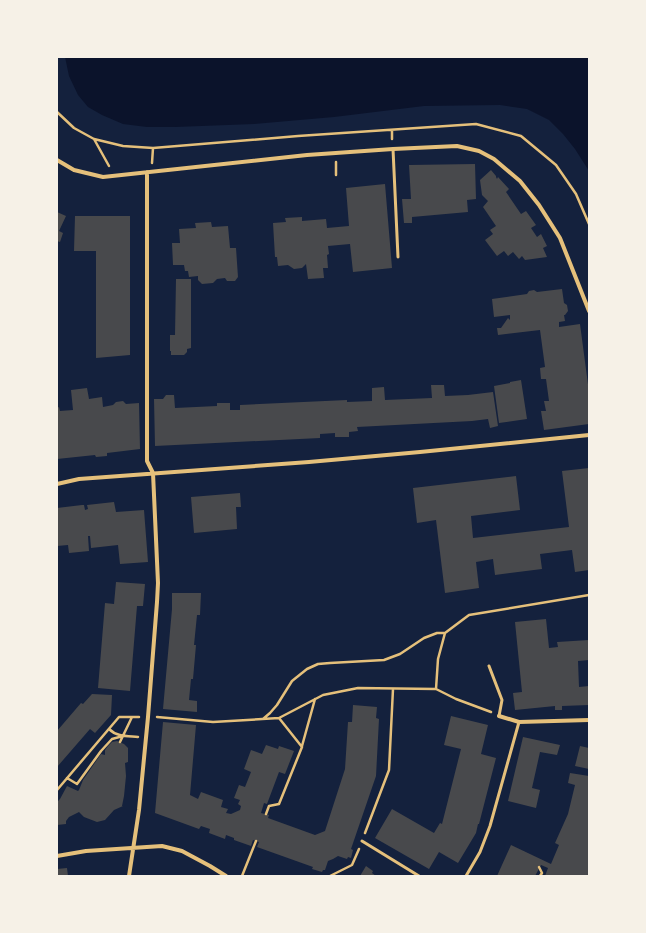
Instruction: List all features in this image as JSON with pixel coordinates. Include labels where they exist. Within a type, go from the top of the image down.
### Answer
[{"type":"street","points":[[57,160],[74,170],[103,177],[307,155],[393,149],[457,146],[479,151],[494,159],[520,181],[540,205],[560,238],[589,311]]},
{"type":"street","points":[[129,876],[139,810],[158,583],[153,473],[147,461],[147,172]]},
{"type":"street","points":[[57,484],[79,479],[309,462],[589,435]]},
{"type":"street","points":[[499,716],[519,722],[589,720]]},
{"type":"street","points":[[57,856],[86,851],[162,846],[182,852],[226,876]]},
{"type":"lane","points":[[393,149],[398,257]]},
{"type":"lane","points":[[489,666],[502,700],[499,716]]},
{"type":"lane","points":[[466,876],[480,852],[490,826],[519,722]]},
{"type":"lane","points":[[362,841],[419,876]]},
{"type":"path","points":[[94,139],[114,176]]},
{"type":"path","points":[[336,164],[336,175]]},
{"type":"path","points":[[262,719],[278,705],[292,681],[307,669],[318,664],[384,660],[400,654],[424,638],[445,633],[469,615],[589,595]]},
{"type":"path","points":[[436,689],[438,659],[445,633]]},
{"type":"path","points":[[57,790],[119,717],[148,716],[213,722],[279,718],[323,695],[358,688],[436,689],[456,700],[499,716]]},
{"type":"path","points":[[330,876],[352,865],[389,770],[393,689]]},
{"type":"path","points":[[266,814],[269,806],[279,804],[302,747],[315,699]]},
{"type":"path","points":[[120,742],[132,717]]},
{"type":"path","points":[[279,718],[302,747]]},
{"type":"path","points":[[108,729],[113,734],[130,736]]},
{"type":"path","points":[[67,778],[77,784],[101,751],[112,739],[123,736]]},
{"type":"path","points":[[242,876],[256,841]]},
{"type":"path","points":[[539,867],[542,873],[540,876]]},
{"type":"water","points":[[65,57],[589,57],[589,171],[575,149],[549,120],[527,109],[500,105],[424,106],[334,117],[254,124],[147,127],[123,124],[88,107],[78,95],[69,76]]},
{"type":"building","points":[[475,164],[476,199],[467,200],[468,212],[412,217],[412,223],[404,223],[402,199],[411,199],[409,165]]},
{"type":"building","points":[[491,170],[497,179],[498,177],[509,189],[506,192],[521,214],[526,211],[536,225],[531,228],[537,237],[541,234],[547,246],[543,248],[547,257],[525,260],[522,256],[519,259],[513,252],[508,256],[504,251],[497,256],[485,240],[493,234],[490,230],[496,226],[483,207],[488,201],[482,195],[480,180]]},
{"type":"building","points":[[385,184],[392,268],[353,272],[350,244],[328,246],[328,268],[323,268],[324,278],[308,279],[306,264],[302,268],[294,269],[288,265],[278,266],[277,257],[275,257],[273,223],[286,222],[285,218],[302,217],[302,221],[326,219],[327,228],[349,226],[346,188]]},
{"type":"building","points":[[57,212],[66,216],[59,231],[63,233],[60,242],[57,241]]},
{"type":"building","points":[[75,216],[130,216],[130,355],[96,358],[96,251],[74,251]]},
{"type":"building","points":[[211,222],[212,227],[228,226],[230,248],[236,248],[238,277],[235,281],[227,281],[225,278],[217,279],[213,283],[202,284],[198,280],[198,276],[189,277],[188,271],[185,271],[184,265],[173,265],[172,243],[180,243],[179,229],[196,228],[195,223]]},
{"type":"building","points":[[176,279],[191,279],[191,348],[187,349],[187,352],[184,355],[171,355],[170,351],[170,335],[175,335]]},
{"type":"building","points":[[562,289],[564,303],[567,305],[568,311],[564,315],[565,321],[559,322],[559,327],[580,324],[589,392],[589,424],[544,430],[541,411],[546,411],[544,401],[549,401],[546,379],[541,379],[540,368],[545,367],[540,330],[498,335],[497,328],[501,328],[508,318],[510,320],[510,315],[494,317],[492,299],[527,294],[529,291],[534,290],[537,292]]},
{"type":"building","points":[[521,380],[527,419],[499,423],[494,386]]},
{"type":"building","points":[[431,385],[444,385],[445,396],[493,392],[498,426],[490,428],[488,419],[357,427],[358,431],[349,432],[349,437],[335,437],[335,433],[320,434],[320,438],[155,446],[154,399],[163,399],[166,395],[174,395],[175,408],[217,406],[217,403],[230,403],[230,410],[240,410],[240,405],[347,400],[347,402],[372,401],[372,388],[384,387],[385,400],[432,398]]},
{"type":"building","points":[[87,388],[89,399],[102,397],[103,407],[123,401],[126,404],[139,403],[140,449],[107,453],[107,456],[96,457],[95,455],[57,459],[57,408],[59,407],[60,411],[73,410],[71,390]]},
{"type":"building","points":[[589,468],[589,570],[575,572],[572,550],[540,554],[542,569],[495,575],[493,559],[476,562],[479,588],[445,593],[436,520],[417,523],[413,488],[516,476],[520,510],[471,516],[473,538],[569,527],[562,471]]},
{"type":"building","points":[[240,493],[241,507],[236,507],[237,529],[194,533],[191,497]]},
{"type":"building","points":[[114,502],[116,512],[144,510],[148,562],[120,564],[118,545],[91,548],[90,536],[88,536],[89,551],[69,553],[68,545],[57,546],[57,508],[84,505],[85,510],[88,509],[87,505]]},
{"type":"building","points":[[116,582],[145,584],[143,606],[137,606],[130,691],[98,688],[105,603],[114,604]]},
{"type":"building","points":[[172,593],[201,593],[200,615],[197,615],[194,645],[196,645],[193,679],[191,679],[189,700],[197,701],[197,712],[163,709],[172,609]]},
{"type":"building","points":[[546,619],[549,648],[558,647],[557,642],[589,640],[589,660],[578,661],[579,687],[589,686],[589,705],[562,706],[562,710],[555,710],[555,706],[515,710],[513,693],[522,692],[515,622]]},
{"type":"building","points":[[92,694],[112,695],[111,715],[95,733],[90,729],[57,767],[57,731],[81,703],[83,704]]},
{"type":"building","points":[[353,705],[377,707],[376,718],[379,719],[376,776],[351,849],[353,850],[351,858],[348,857],[347,859],[338,856],[328,861],[325,870],[322,872],[312,869],[313,867],[257,847],[259,842],[253,840],[251,846],[234,840],[234,838],[226,835],[225,839],[209,833],[210,829],[201,826],[199,829],[155,813],[163,722],[196,725],[190,795],[198,799],[201,792],[223,800],[221,807],[228,809],[226,813],[231,814],[240,810],[241,806],[238,804],[240,800],[234,798],[239,785],[245,787],[251,772],[244,769],[251,750],[262,754],[266,745],[278,749],[279,746],[294,751],[285,774],[279,772],[267,804],[264,803],[261,813],[269,815],[268,818],[315,835],[325,831],[345,769],[348,722],[352,722]]},
{"type":"building","points":[[451,716],[488,725],[481,754],[496,758],[476,833],[458,863],[439,852],[429,869],[375,838],[392,809],[434,833],[440,823],[442,824],[461,749],[444,745]]},
{"type":"building","points":[[523,737],[560,745],[557,755],[540,752],[532,788],[540,790],[536,808],[508,801]]},
{"type":"building","points":[[117,741],[124,744],[128,748],[128,762],[125,763],[126,776],[123,806],[114,810],[105,820],[97,822],[84,817],[79,812],[69,817],[66,824],[57,825],[57,802],[67,786],[78,791],[83,780],[101,754],[105,755],[105,750],[108,746],[112,742]]},
{"type":"building","points":[[580,746],[589,748],[589,769],[575,766]]},
{"type":"building","points":[[570,773],[589,776],[589,876],[545,876],[548,868],[541,865],[535,876],[497,876],[511,845],[551,864],[559,845],[555,843],[568,814],[575,785],[568,783]]},
{"type":"building","points":[[366,866],[373,871],[372,873],[376,876],[360,876]]},
{"type":"building","points":[[67,868],[68,876],[57,876],[57,869]]}]
